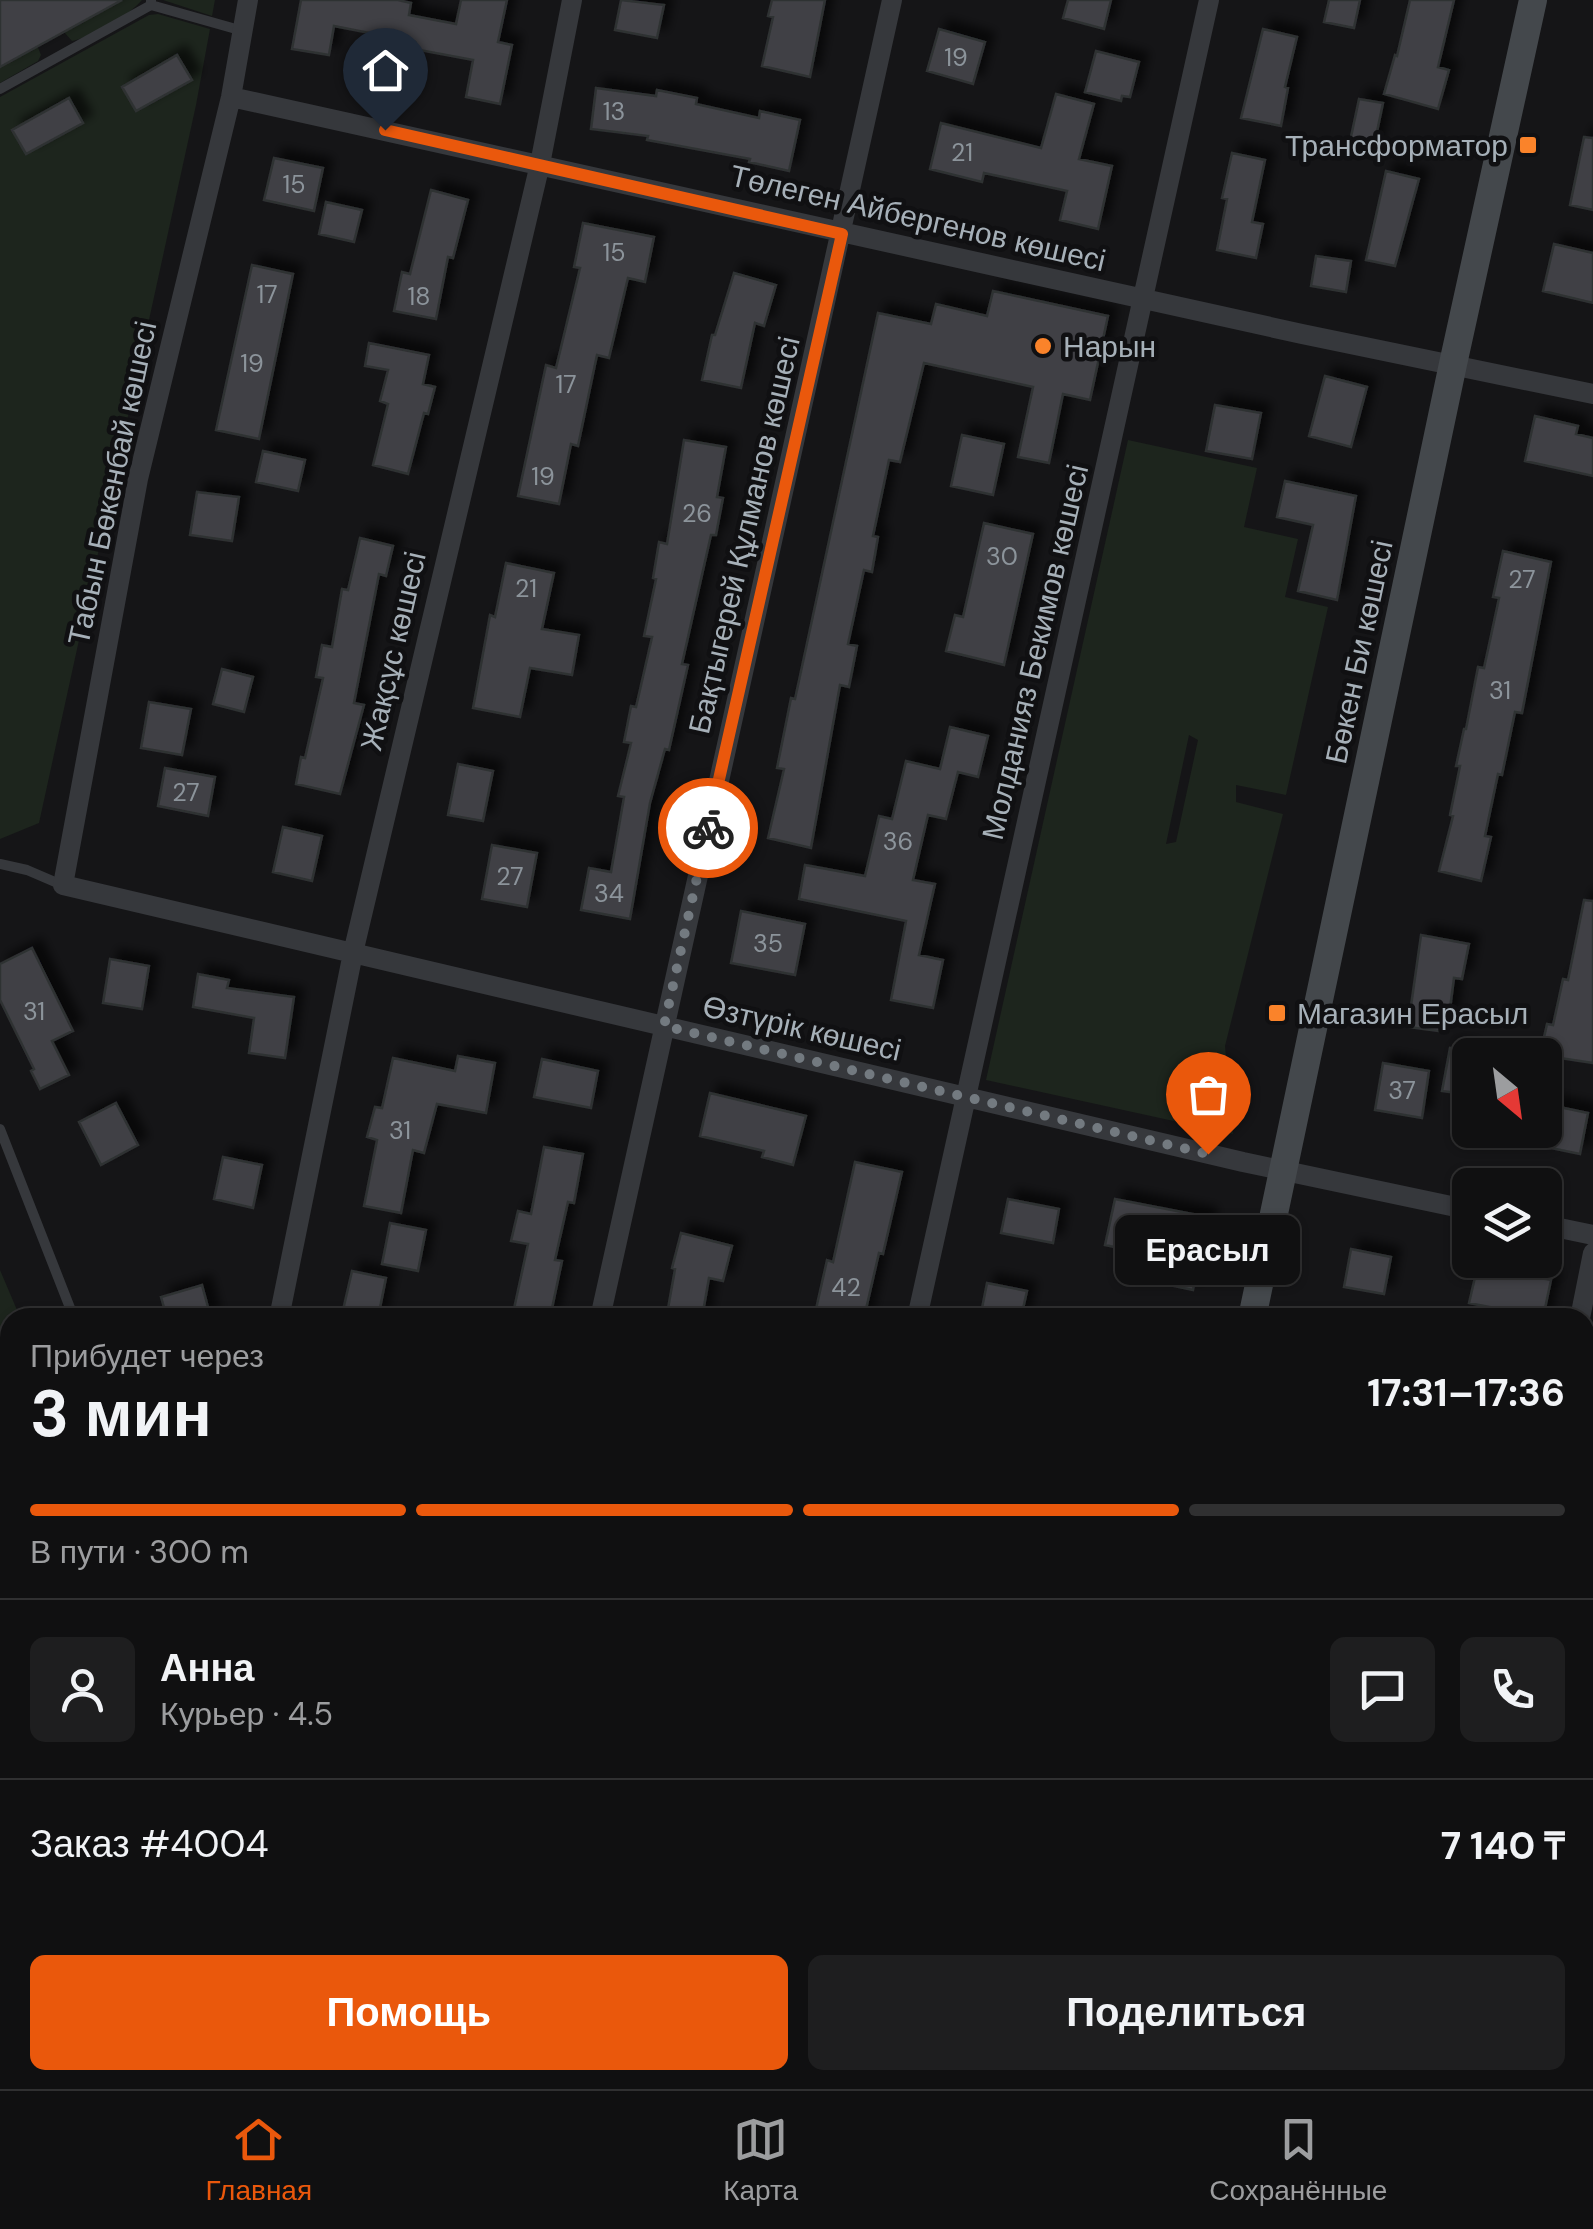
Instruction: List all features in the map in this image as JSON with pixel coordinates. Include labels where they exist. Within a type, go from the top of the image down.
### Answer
[{"type":"street","points":[[231,97],[248,0]]},
{"type":"street","name":"Жақсұс көшесі","points":[[281,1308],[353,953],[540,164],[572,0]]},
{"type":"street","name":"Бақтыгерей Құлманов көшесі","points":[[602,1308],[892,0]]},
{"type":"street","name":"Молданияз Бекимов көшесі","points":[[919,1308],[1209,0]]},
{"type":"street","name":"Бөкен Би көшесі","points":[[1254,1308],[1452,364],[1534,0]]},
{"type":"street","name":"Төлеген Айбергенов көшесі","points":[[231,97],[842,234],[1593,394]]},
{"type":"street","name":"Табын Бөкенбай көшесі","points":[[63,885],[138,479],[231,97]]},
{"type":"street","name":"Өзтүрік көшесі","points":[[63,885],[1283,1171],[1452,1206]]},
{"type":"street","points":[[1562,1228],[1593,1234]]},
{"type":"street","points":[[1582,1308],[1593,1253]]},
{"type":"lane","points":[[0,89],[151,3],[243,31]]},
{"type":"lane","points":[[0,864],[63,885]]},
{"type":"lane","points":[[0,1129],[70,1308]]},
{"type":"shaded area","points":[[118,0],[142,0],[90,35],[72,41],[64,32]]},
{"type":"shaded area","points":[[163,0],[215,0],[212,16]]},
{"type":"shaded area","points":[[149,15],[210,29],[196,105],[39,823],[0,839],[0,97]]},
{"type":"shaded area","points":[[37,45],[41,55],[38,61],[0,83],[0,67]]},
{"type":"shaded area","points":[[1128,440],[1257,468],[1244,527],[1298,539],[1285,597],[1328,607],[1286,795],[1236,785],[1236,802],[1283,814],[1225,1046],[1233,1134],[986,1080]],"holes":[[[1189,735],[1198,740],[1176,842],[1166,844]]]},
{"type":"shaded area","points":[[0,1270],[16,1308],[0,1308]]},
{"type":"building","points":[[0,0],[122,0],[0,67]]},
{"type":"building","points":[[301,0],[398,0],[411,3],[409,15],[456,24],[461,0],[507,0],[498,42],[512,45],[500,104],[466,97],[473,60],[414,49],[415,42],[334,26],[329,55],[292,49]]},
{"type":"building","points":[[621,0],[664,5],[657,38],[615,30]]},
{"type":"building","points":[[772,0],[825,0],[810,77],[762,66],[773,17],[768,16]]},
{"type":"building","points":[[1068,0],[1111,0],[1104,29],[1063,18]]},
{"type":"building","points":[[1329,0],[1360,0],[1354,28],[1324,22]]},
{"type":"building","points":[[1410,0],[1454,0],[1438,67],[1449,70],[1438,109],[1384,94]]},
{"type":"building","points":[[939,29],[985,42],[973,84],[927,71]]},
{"type":"building","points":[[1263,29],[1297,37],[1281,126],[1241,118]]},
{"type":"building","points":[[1096,51],[1139,62],[1130,97],[1122,96],[1121,101],[1085,92]]},
{"type":"building","points":[[177,55],[192,80],[136,111],[122,87]]},
{"type":"building","points":[[596,88],[656,96],[657,90],[697,98],[696,104],[759,118],[760,111],[800,120],[789,171],[749,162],[750,159],[647,140],[648,136],[591,129]]},
{"type":"building","points":[[1056,94],[1094,104],[1079,159],[1112,166],[1098,229],[1060,220],[1067,191],[984,173],[982,182],[930,169],[941,123],[1041,148]]},
{"type":"building","points":[[69,98],[83,123],[26,154],[12,130]]},
{"type":"building","points":[[1359,99],[1383,103],[1373,151],[1349,146]]},
{"type":"building","points":[[1584,137],[1593,138],[1593,210],[1570,205]]},
{"type":"building","points":[[1232,153],[1265,160],[1252,222],[1263,224],[1256,258],[1217,250],[1227,199],[1222,198]]},
{"type":"building","points":[[274,158],[323,168],[314,211],[264,200]]},
{"type":"building","points":[[1386,171],[1419,179],[1395,266],[1366,260]]},
{"type":"building","points":[[431,190],[468,200],[453,258],[448,257],[436,319],[394,311],[402,272],[410,274]]},
{"type":"building","points":[[326,202],[362,210],[354,242],[319,234]]},
{"type":"building","points":[[583,223],[654,237],[645,282],[628,278],[609,358],[597,355],[578,446],[571,444],[559,504],[518,496],[546,365],[556,368],[580,268],[574,267]]},
{"type":"building","points":[[1554,244],[1593,253],[1593,303],[1543,291]]},
{"type":"building","points":[[1316,256],[1351,261],[1346,292],[1311,286]]},
{"type":"building","points":[[252,265],[293,274],[259,439],[216,430]]},
{"type":"building","points":[[734,273],[776,285],[764,326],[755,323],[741,388],[702,380],[712,335]]},
{"type":"building","points":[[993,291],[1108,316],[1090,400],[1063,394],[1049,463],[1018,457],[1033,387],[924,363],[900,462],[889,460],[873,536],[878,537],[872,572],[864,570],[848,644],[857,646],[849,687],[840,685],[811,848],[768,838],[784,769],[777,768],[791,698],[795,699],[878,313],[931,324],[936,304],[987,316]]},
{"type":"building","points":[[369,343],[429,355],[423,384],[435,387],[408,474],[373,465],[388,404],[380,401],[388,370],[365,366]]},
{"type":"building","points":[[1325,376],[1367,387],[1351,447],[1309,436]]},
{"type":"building","points":[[1215,405],[1261,413],[1252,459],[1206,451]]},
{"type":"building","points":[[1535,416],[1578,426],[1576,434],[1593,438],[1593,476],[1525,461]]},
{"type":"building","points":[[962,435],[1004,444],[993,495],[951,486]]},
{"type":"building","points":[[684,440],[726,447],[717,497],[723,498],[682,664],[688,665],[669,750],[665,749],[650,803],[630,919],[581,910],[589,868],[611,872],[624,797],[618,796],[631,743],[624,742],[652,637],[644,636],[656,579],[653,578],[659,542],[667,544]]},
{"type":"building","points":[[263,451],[305,460],[298,491],[256,482]]},
{"type":"building","points":[[1285,481],[1356,496],[1337,600],[1298,591],[1313,525],[1277,517]]},
{"type":"building","points":[[197,492],[239,497],[232,541],[190,535]]},
{"type":"building","points":[[984,523],[1033,534],[1004,665],[946,651],[955,615],[963,617]]},
{"type":"building","points":[[360,538],[393,546],[386,576],[379,574],[354,703],[364,705],[340,794],[296,784],[323,678],[316,677],[322,645],[332,647],[342,589],[348,590]]},
{"type":"building","points":[[1503,551],[1551,562],[1522,713],[1515,712],[1502,775],[1498,774],[1485,836],[1491,837],[1481,881],[1439,871],[1453,816],[1450,815],[1460,766],[1456,766],[1464,729],[1478,667],[1484,668],[1499,598],[1493,597]]},
{"type":"building","points":[[506,563],[554,573],[542,629],[579,635],[572,675],[530,668],[520,717],[473,708],[490,615],[495,617]]},
{"type":"building","points":[[222,669],[253,677],[244,712],[213,704]]},
{"type":"building","points":[[149,702],[191,709],[182,755],[141,748]]},
{"type":"building","points":[[950,727],[988,736],[978,777],[958,772],[946,819],[928,815],[913,880],[935,884],[919,955],[943,960],[933,1008],[891,1000],[906,921],[799,899],[805,865],[865,876],[879,816],[892,819],[906,761],[940,769]]},
{"type":"building","points":[[458,764],[493,771],[483,821],[448,815]]},
{"type":"building","points":[[165,768],[215,777],[208,816],[158,806]]},
{"type":"building","points":[[283,827],[322,836],[312,881],[273,872]]},
{"type":"building","points":[[492,845],[537,853],[527,907],[482,899]]},
{"type":"building","points":[[1584,900],[1593,901],[1593,1063],[1562,1058],[1562,1038],[1544,1038],[1547,1024],[1553,1025],[1563,979],[1568,980]]},
{"type":"building","points":[[741,911],[805,924],[795,975],[731,963]]},
{"type":"building","points":[[1421,935],[1469,944],[1462,979],[1454,978],[1447,1032],[1408,1027]]},
{"type":"building","points":[[32,948],[73,1031],[52,1041],[69,1075],[40,1089],[0,1000],[0,964]]},
{"type":"building","points":[[110,959],[149,966],[142,1009],[103,1003]]},
{"type":"building","points":[[198,974],[229,980],[227,988],[294,997],[285,1058],[249,1053],[254,1018],[193,1007]]},
{"type":"building","points":[[1450,1048],[1452,1048],[1452,1092],[1442,1091]]},
{"type":"building","points":[[458,1056],[495,1063],[486,1113],[437,1104],[424,1153],[413,1150],[401,1213],[364,1206],[377,1140],[367,1137],[375,1107],[382,1108],[393,1058],[455,1071]]},
{"type":"building","points":[[542,1059],[598,1071],[591,1108],[534,1097]]},
{"type":"building","points":[[1383,1063],[1429,1071],[1422,1118],[1375,1110]]},
{"type":"building","points":[[710,1093],[806,1116],[793,1165],[762,1157],[764,1151],[700,1136]]},
{"type":"building","points":[[116,1103],[138,1145],[101,1165],[79,1122]]},
{"type":"building","points":[[1562,1108],[1588,1113],[1580,1154],[1551,1148],[1562,1148]]},
{"type":"building","points":[[544,1147],[583,1154],[574,1203],[568,1202],[555,1260],[562,1261],[552,1308],[514,1308],[528,1244],[511,1241],[518,1211],[531,1214]]},
{"type":"building","points":[[223,1157],[262,1165],[253,1208],[214,1199]]},
{"type":"building","points":[[855,1162],[902,1172],[866,1308],[816,1308],[827,1260],[833,1262]]},
{"type":"building","points":[[1008,1199],[1059,1209],[1053,1243],[1001,1233]]},
{"type":"building","points":[[1115,1199],[1208,1217],[1193,1290],[1155,1282],[1160,1257],[1105,1245]]},
{"type":"building","points":[[390,1223],[426,1230],[418,1271],[382,1264]]},
{"type":"building","points":[[681,1233],[732,1246],[723,1281],[709,1278],[704,1308],[668,1308],[675,1269],[672,1268]]},
{"type":"building","points":[[1351,1249],[1391,1257],[1384,1294],[1344,1287]]},
{"type":"building","points":[[352,1271],[386,1278],[380,1308],[343,1308]]},
{"type":"building","points":[[1475,1278],[1551,1280],[1545,1308],[1494,1308],[1469,1303]]},
{"type":"building","points":[[987,1283],[1027,1291],[1023,1308],[982,1308]]},
{"type":"building","points":[[202,1285],[208,1308],[164,1308],[161,1297]]},
{"type":"way so far","points":[[708,828],[664,1026],[1208,1154]]},
{"type":"place","name":"Трансформатор","points":[[1528,145]]},
{"type":"place","name":"Нарын","points":[[1043,346]]},
{"type":"place","name":"Магазин Ерасыл","points":[[1277,1013]]},
{"type":"place","name":"Ерасыл","points":[[1208,1154]]},
{"type":"route","points":[[385,130],[842,234],[708,828]]}]
